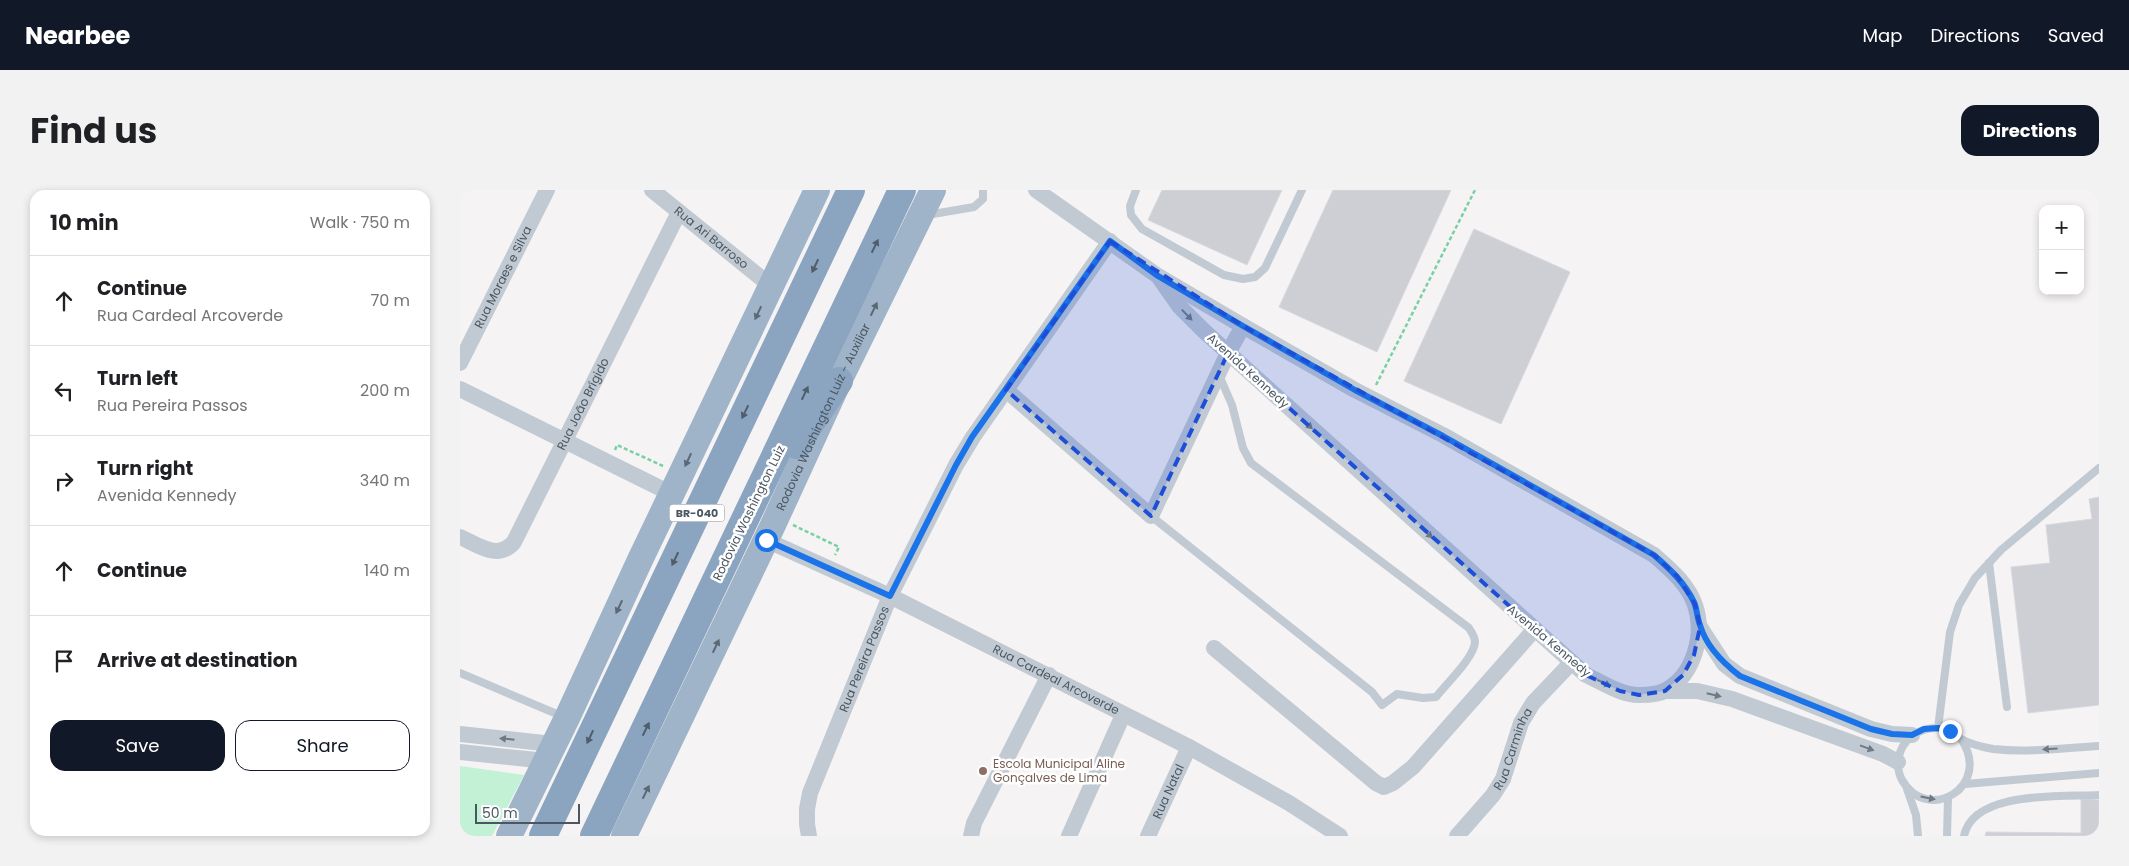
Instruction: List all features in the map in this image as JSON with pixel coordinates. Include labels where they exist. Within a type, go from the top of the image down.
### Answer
[{"type":"highway","points":[[509,836],[567,718],[817,190]]},
{"type":"highway","name":"BR-040","points":[[543,836],[851,190]]},
{"type":"highway","name":"Rodovia Washington Luiz","points":[[594,836],[750,513],[902,190]]},
{"type":"highway","name":"Rodovia Washington Luiz - Auxiliar","points":[[624,836],[766,540],[839,381],[933,190]]},
{"type":"highway","points":[[750,513],[839,381]]},
{"type":"street","name":"Rua Moraes e Silva","points":[[460,364],[547,190]]},
{"type":"street","name":"Rua Ari Barroso","points":[[652,190],[771,286]]},
{"type":"street","name":"Avenida Kennedy","points":[[1036,190],[1158,276],[1370,398],[1443,436],[1654,555],[1677,576],[1695,604],[1700,627],[1694,655],[1683,675],[1665,691],[1639,696],[1620,691],[1586,675],[1228,353],[1178,306],[1158,276]]},
{"type":"street","name":"Rua João Brígido","points":[[460,537],[490,551],[499,552],[508,549],[514,542],[679,212]]},
{"type":"street","name":"Rua Pereira Passos","points":[[809,836],[806,824],[806,809],[810,793],[890,596],[956,465],[972,437],[1110,241]]},
{"type":"street","points":[[1006,390],[1151,516],[1218,373],[1243,326]]},
{"type":"street","points":[[460,388],[672,494]]},
{"type":"street","name":"Rua Cardeal Arcoverde","points":[[766,540],[890,596],[1189,747],[1289,803],[1340,836]]},
{"type":"street","points":[[1700,627],[1724,664],[1740,676],[1871,729],[1892,734],[1912,735]]},
{"type":"street","points":[[1214,648],[1376,783],[1384,787],[1393,783],[1413,767],[1534,630]]},
{"type":"street","name":"Rua Carminha","points":[[1456,836],[1493,795],[1503,779],[1521,723],[1533,703],[1571,662]]},
{"type":"street","points":[[971,836],[974,823],[1049,675]]},
{"type":"street","points":[[1665,691],[1697,691],[1732,699],[1883,754],[1898,762]]},
{"type":"street","points":[[1069,836],[1124,715]]},
{"type":"street","points":[[460,734],[550,753]]},
{"type":"street","name":"Rua Natal","points":[[1148,836],[1189,747]]},
{"type":"street","points":[[460,752],[550,753]]},
{"type":"lane","points":[[920,216],[944,214],[974,207],[983,199],[983,190]]},
{"type":"lane","points":[[1136,190],[1130,206],[1131,215],[1142,229],[1224,276],[1243,279],[1255,277],[1265,268],[1302,190]]},
{"type":"lane","points":[[1151,516],[1372,692],[1382,704],[1397,694],[1423,698],[1436,697],[1471,655],[1475,644],[1474,636],[1469,628],[1251,463],[1243,448],[1232,405],[1218,373]]},
{"type":"lane","points":[[1938,728],[1950,632],[1959,605],[1975,578],[2001,550],[2099,468]]},
{"type":"lane","points":[[1989,563],[2007,707]]},
{"type":"lane","points":[[460,672],[567,718]]},
{"type":"lane","points":[[1918,836],[1916,815],[1907,788],[1900,776],[1898,762],[1902,747],[1912,735],[1924,729],[1938,728],[1950,731],[1961,739],[1993,749],[2026,751],[2099,746]]},
{"type":"lane","points":[[1907,788],[1915,795],[1937,800],[1948,798],[1958,792],[1965,784],[1970,772],[1971,760],[1968,749],[1961,739]]},
{"type":"lane","points":[[1965,784],[2099,773]]},
{"type":"lane","points":[[1964,836],[1966,829],[1976,814],[1990,806],[2037,798],[2099,795]]},
{"type":"lane","points":[[1947,836],[1948,798]]},
{"type":"path","points":[[1370,398],[1475,190]]},
{"type":"path","points":[[623,454],[615,451],[617,446],[665,467]]},
{"type":"path","points":[[799,527],[839,547],[834,556]]},
{"type":"highlighted area","points":[[1110,241],[1243,326],[1654,555],[1677,576],[1695,604],[1700,627],[1694,655],[1683,675],[1665,691],[1639,695],[1620,691],[1586,675],[1228,353],[1151,516],[1006,390]]},
{"type":"green space","points":[[460,766],[524,775],[492,836],[460,836]]},
{"type":"building","points":[[1162,190],[1282,190],[1247,265],[1148,220]]},
{"type":"building","points":[[1333,190],[1451,190],[1377,352],[1279,307]]},
{"type":"building","points":[[1474,229],[1570,272],[1501,424],[1404,381]]},
{"type":"building","points":[[2099,497],[2099,705],[2028,713],[2011,567],[2050,563],[2046,525],[2092,519],[2089,499]]},
{"type":"building","points":[[2081,799],[2099,800],[2099,836],[1985,836],[1986,832],[2081,833]]},
{"type":"place","name":"Escola Municipal Aline Gonçalves de Lima","points":[[983,771]]},
{"type":"route","points":[[766,540],[890,596],[972,437],[1110,241],[1158,276],[1243,326],[1654,555],[1677,576],[1695,604],[1700,627],[1713,650],[1724,664],[1740,676],[1871,729],[1892,734],[1912,735],[1924,729],[1938,728],[1950,731]]}]
